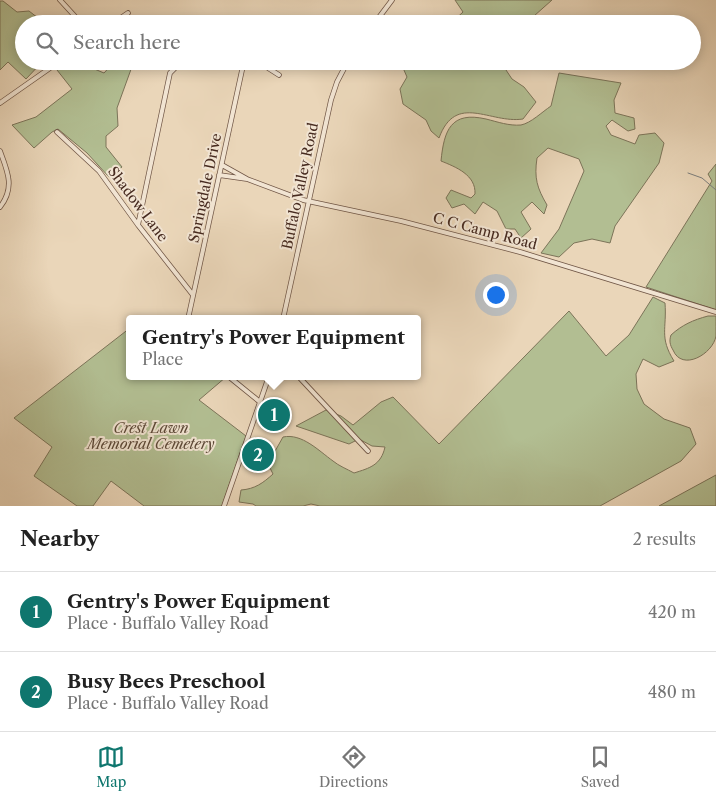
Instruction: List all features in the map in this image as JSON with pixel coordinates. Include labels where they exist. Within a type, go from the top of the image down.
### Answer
[{"type":"street","points":[[60,0],[74,15]]},
{"type":"street","points":[[380,15],[390,1]]},
{"type":"street","points":[[0,103],[47,70]]},
{"type":"street","points":[[138,225],[170,73],[173,70]]},
{"type":"street","name":"Springdale Drive","points":[[189,315],[242,70]]},
{"type":"street","points":[[271,70],[279,75]]},
{"type":"street","name":"Buffalo Valley Road","points":[[284,315],[331,100],[343,70]]},
{"type":"street","name":"Shadow Lane","points":[[57,132],[99,171],[138,225],[194,295]]},
{"type":"street","points":[[0,151],[10,187],[8,195],[0,207]]},
{"type":"street","points":[[222,165],[246,179]]},
{"type":"street","points":[[220,175],[246,179]]},
{"type":"street","name":"C C Camp Road","points":[[246,179],[294,198],[401,220],[520,252],[716,312]]},
{"type":"street","points":[[233,380],[260,402]]},
{"type":"street","points":[[224,506],[267,380]]},
{"type":"street","points":[[302,380],[368,451]]},
{"type":"green space","points":[[455,0],[552,0],[535,15],[460,15],[463,12]]},
{"type":"green space","points":[[0,1],[3,1],[17,12],[29,11],[34,15],[15,15],[15,69],[8,62],[0,70]]},
{"type":"green space","points":[[16,70],[34,70],[26,79]]},
{"type":"green space","points":[[57,70],[97,70],[104,73],[107,70],[131,70],[117,108],[118,126],[106,136],[106,147],[122,167],[109,177],[87,153],[58,129],[34,148],[12,125],[36,117],[72,89]]},
{"type":"green space","points":[[404,70],[506,70],[512,79],[524,87],[536,102],[523,119],[498,118],[475,113],[464,113],[455,116],[446,124],[439,138],[431,131],[426,120],[403,104],[400,89],[407,77]]},
{"type":"green space","points":[[559,73],[621,83],[614,100],[615,113],[634,118],[635,129],[628,131],[612,120],[606,126],[611,135],[635,144],[639,135],[655,133],[664,143],[659,163],[615,226],[610,243],[592,239],[574,243],[559,257],[541,253],[559,229],[584,171],[579,159],[548,148],[537,158],[537,183],[547,205],[544,214],[532,202],[521,212],[531,229],[521,238],[515,229],[506,229],[497,211],[483,202],[475,214],[464,204],[452,208],[446,198],[451,190],[471,198],[475,194],[474,187],[469,177],[464,173],[441,161],[447,132],[457,121],[474,117],[512,125],[525,124],[551,106]]},
{"type":"green space","points":[[716,164],[716,310],[646,287],[712,181],[708,174]]},
{"type":"green space","points":[[653,297],[665,303],[665,339],[669,353],[674,361],[659,367],[643,359],[636,374],[637,389],[644,404],[664,419],[690,428],[696,444],[681,461],[600,506],[320,506],[311,504],[303,506],[256,506],[239,502],[241,490],[258,485],[273,474],[270,468],[274,453],[283,437],[290,436],[303,440],[354,473],[378,462],[385,447],[372,446],[359,439],[349,444],[296,426],[326,410],[341,416],[353,425],[381,402],[393,397],[439,444],[569,311],[606,356],[629,335]]},
{"type":"green space","points":[[708,316],[716,316],[714,343],[697,358],[683,360],[677,356],[671,345],[671,335],[688,323]]},
{"type":"green space","name":"Crest Lawn Memorial Cemetery","points":[[126,331],[126,380],[222,380],[199,400],[246,436],[222,506],[144,506],[111,481],[93,506],[77,506],[34,476],[52,447],[14,418]]},
{"type":"green space","points":[[716,475],[716,506],[659,506]]},
{"type":"waterway","points":[[688,173],[702,178],[716,190]]},
{"type":"place","name":"Gentry's Power Equipment","points":[[274,415]]},
{"type":"place","name":"Busy Bees Preschool","points":[[258,455]]}]
